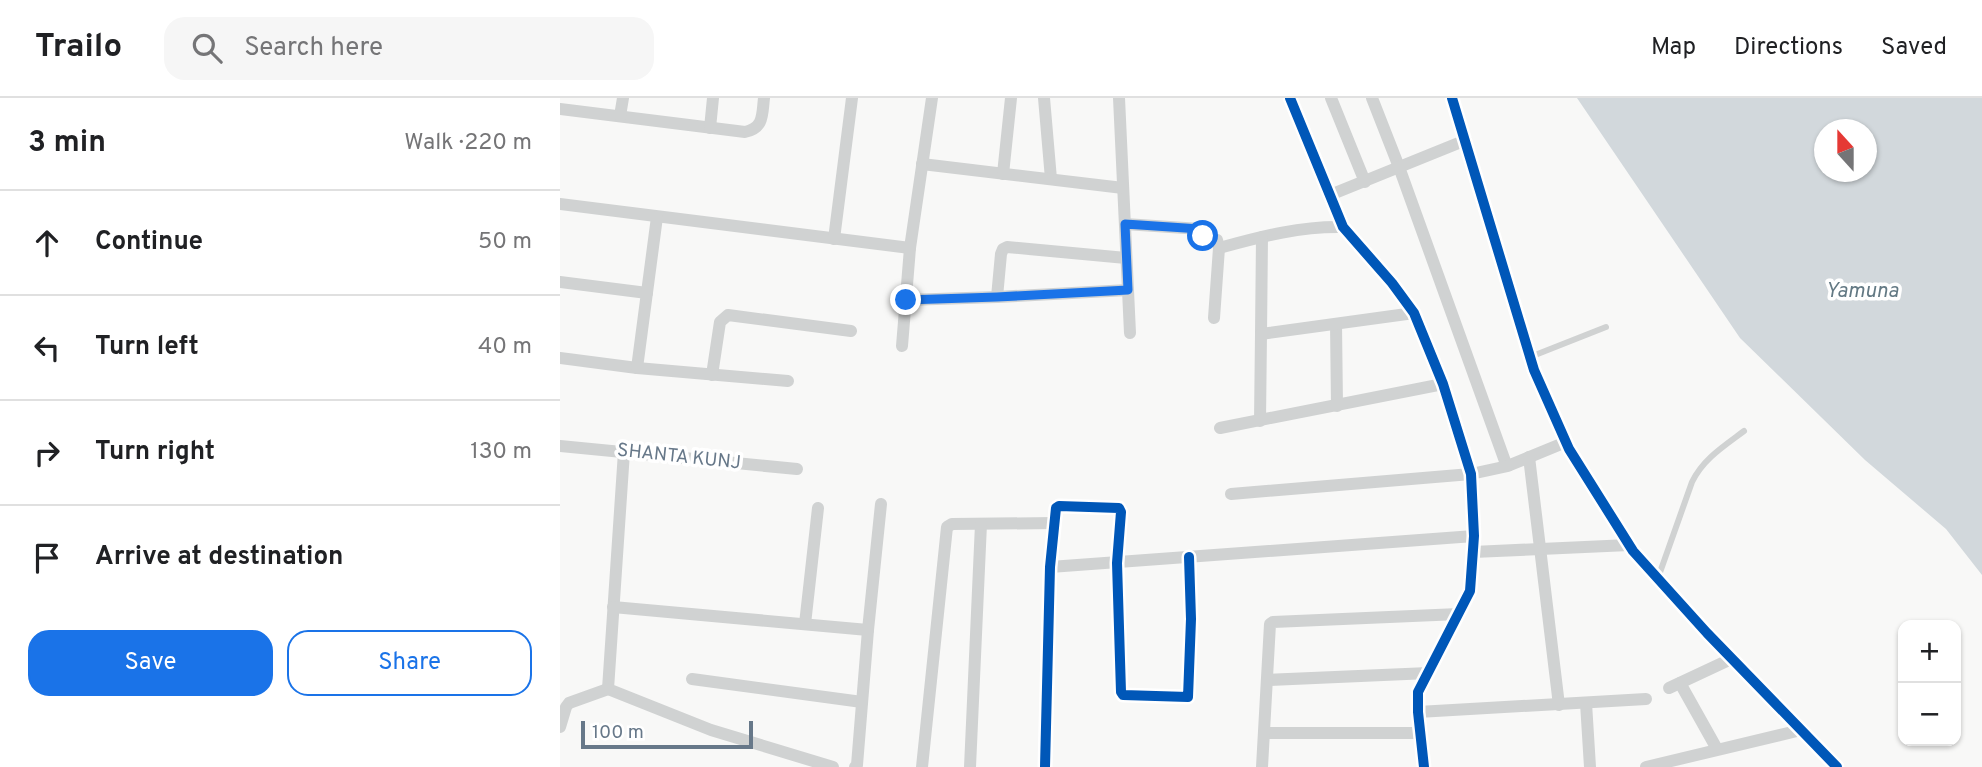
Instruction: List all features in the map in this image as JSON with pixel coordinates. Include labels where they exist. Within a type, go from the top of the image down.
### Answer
[{"type":"street","points":[[620,116],[622,98]]},
{"type":"street","points":[[710,128],[713,98]]},
{"type":"street","points":[[568,106],[620,116],[745,132],[755,130],[761,121],[764,98]]},
{"type":"street","points":[[834,239],[852,98]]},
{"type":"street","points":[[902,346],[910,248],[932,98]]},
{"type":"street","points":[[1003,174],[1011,98]]},
{"type":"street","points":[[1044,98],[1051,179]]},
{"type":"street","points":[[1119,98],[1130,333]]},
{"type":"street","points":[[1290,98],[1342,227],[1392,283],[1414,313],[1443,384],[1471,474],[1474,536],[1470,591],[1418,692],[1424,767]]},
{"type":"street","points":[[1331,98],[1364,182]]},
{"type":"street","points":[[1372,98],[1508,466]]},
{"type":"street","points":[[1452,98],[1534,370],[1566,442],[1629,545],[1731,659],[1838,767]]},
{"type":"street","points":[[1331,195],[1466,140]]},
{"type":"street","points":[[922,164],[1123,188]]},
{"type":"street","points":[[560,204],[910,248]]},
{"type":"street","points":[[637,368],[657,217]]},
{"type":"street","points":[[1125,224],[1200,229],[1203,238],[1217,240],[1219,248],[1214,318]]},
{"type":"street","points":[[1219,248],[1308,227],[1342,227]]},
{"type":"street","points":[[1260,421],[1262,237]]},
{"type":"street","points":[[997,297],[1001,254],[1007,247],[1126,258]]},
{"type":"street","points":[[560,282],[647,293]]},
{"type":"street","points":[[906,300],[1128,290]]},
{"type":"street","points":[[1261,334],[1414,313]]},
{"type":"street","points":[[712,374],[720,322],[728,315],[851,331]]},
{"type":"street","points":[[1336,324],[1337,406]]},
{"type":"street","points":[[560,358],[637,368],[789,381]]},
{"type":"street","points":[[1220,428],[1443,384]]},
{"type":"street","points":[[1231,494],[1471,474],[1508,466],[1566,442]]},
{"type":"street","name":"SHANTA KUNJ","points":[[560,446],[797,469]]},
{"type":"street","points":[[608,689],[624,452]]},
{"type":"street","points":[[1530,457],[1559,705]]},
{"type":"street","points":[[855,767],[881,504]]},
{"type":"street","points":[[805,624],[818,508]]},
{"type":"street","points":[[1045,767],[1050,568],[1056,508],[1119,508],[1121,512],[1117,562],[1122,694],[1189,695],[1189,557]]},
{"type":"street","points":[[922,767],[946,529],[952,524],[1055,523]]},
{"type":"street","points":[[970,767],[981,524]]},
{"type":"street","points":[[1050,568],[1474,536]]},
{"type":"street","points":[[1473,552],[1629,545]]},
{"type":"street","points":[[613,607],[868,630]]},
{"type":"street","points":[[1262,767],[1270,624],[1459,614]]},
{"type":"street","points":[[1717,749],[1674,686],[1731,659]]},
{"type":"street","points":[[1267,680],[1429,673]]},
{"type":"street","points":[[692,679],[863,702]]},
{"type":"street","points":[[560,727],[569,703],[608,689],[711,730],[833,767]]},
{"type":"street","points":[[1418,712],[1646,699]]},
{"type":"street","points":[[1586,703],[1590,767]]},
{"type":"street","points":[[1646,767],[1801,730]]},
{"type":"street","points":[[1264,733],[1421,733]]},
{"type":"lane","points":[[1530,357],[1606,327]]},
{"type":"lane","points":[[1658,578],[1698,470],[1744,431]]},
{"type":"water","name":"Yamuna","points":[[1577,98],[1982,98],[1982,575],[1946,529],[1865,460],[1740,338]]},
{"type":"cycle path","points":[[1290,98],[1343,227],[1392,283],[1414,313],[1443,384],[1471,474],[1474,536],[1470,591],[1418,692],[1424,767]]},
{"type":"cycle path","points":[[1452,98],[1534,370],[1569,449],[1633,551],[1707,633],[1837,767]]},
{"type":"cycle path","points":[[1045,767],[1050,567],[1056,508],[1119,508],[1121,512],[1117,563],[1123,695],[1188,697],[1191,619],[1189,557]]},
{"type":"route","points":[[906,300],[1128,290],[1125,224],[1202,229],[1203,236]]}]
